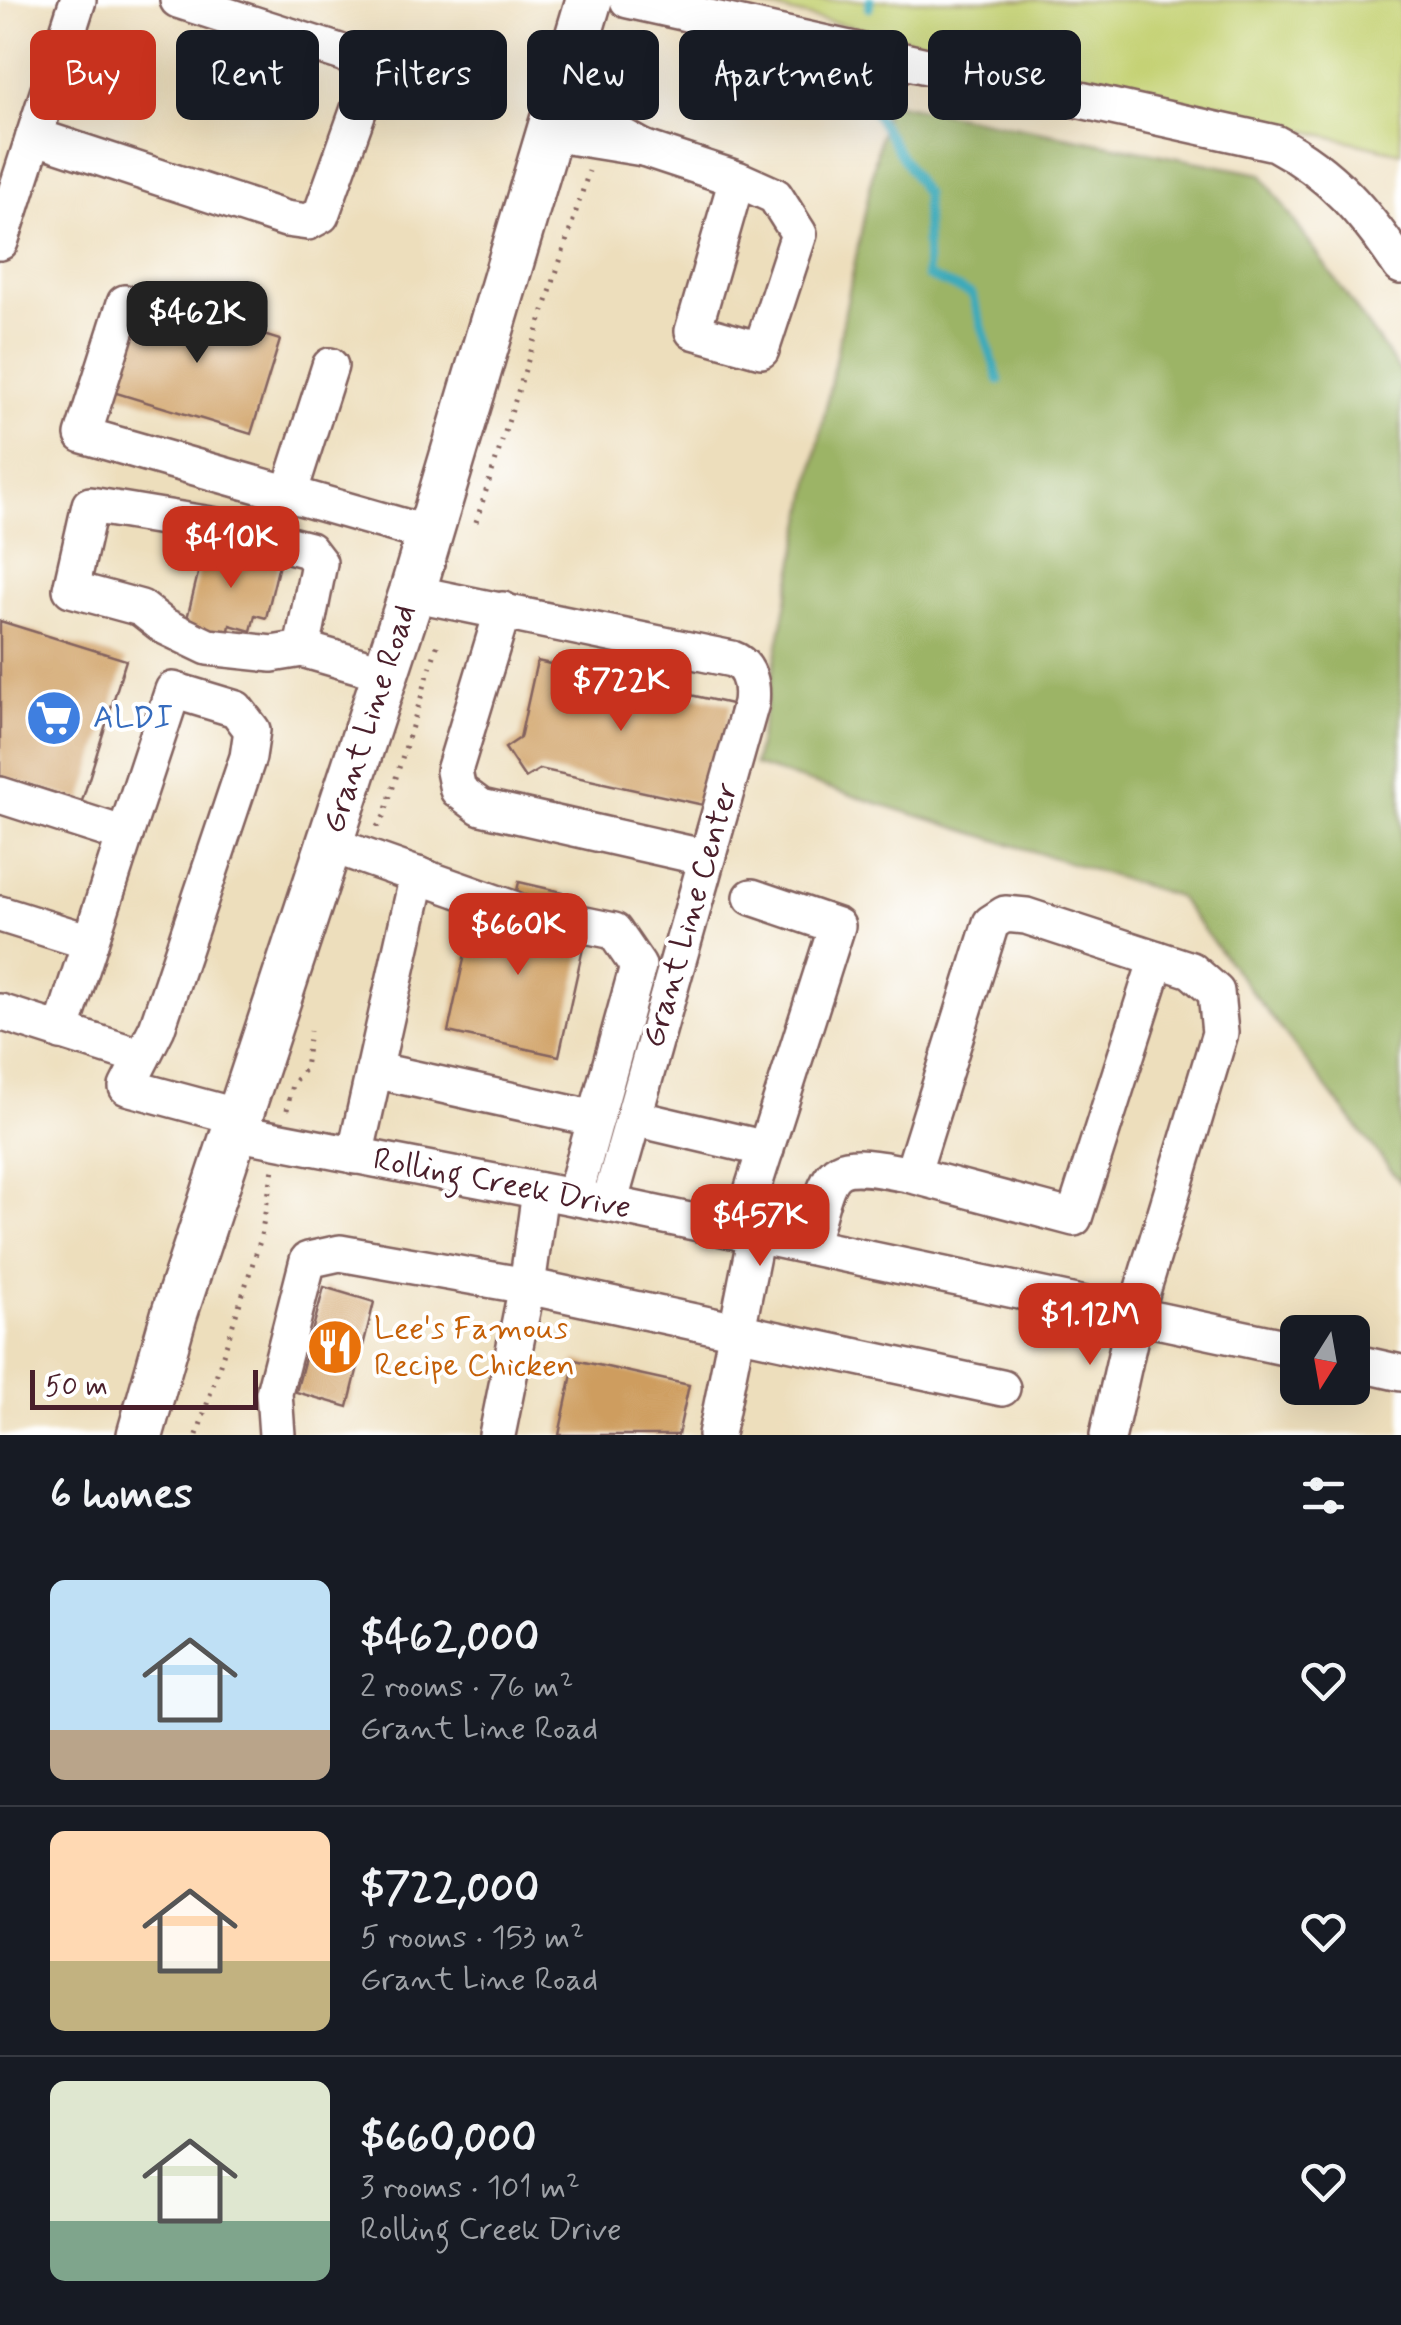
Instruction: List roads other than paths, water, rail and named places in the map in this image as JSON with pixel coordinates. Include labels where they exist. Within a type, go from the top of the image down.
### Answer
[{"type":"main road","name":"Grant Line Road","points":[[581,30],[590,0]]},
{"type":"main road","name":"Grant Line Road","points":[[140,1435],[174,1314],[236,1125],[347,850],[385,672],[431,596],[429,534],[553,120]]},
{"type":"street","points":[[0,242],[78,0]]},
{"type":"street","points":[[34,136],[286,220],[308,222],[321,215],[365,92],[358,64],[346,54],[178,0]]},
{"type":"street","points":[[636,1],[1275,143],[1310,162],[1358,209],[1401,266]]},
{"type":"street","points":[[563,120],[737,180]]},
{"type":"street","points":[[125,303],[83,434],[429,534]]},
{"type":"street","points":[[298,547],[300,498],[330,366]]},
{"type":"street","points":[[302,649],[319,563],[309,550],[211,525],[90,505],[71,589],[140,608],[164,626],[208,647],[272,654],[302,649],[385,672]]},
{"type":"street","name":"Grant Line Center","points":[[431,596],[740,662],[751,685],[751,704],[609,1204]]},
{"type":"street","points":[[503,610],[454,771],[454,782],[464,796],[481,807],[707,858]]},
{"type":"street","points":[[0,1012],[61,1032],[142,1057],[158,1028],[248,756],[252,730],[236,709],[173,690],[61,1032]]},
{"type":"street","points":[[0,796],[124,835]]},
{"type":"street","points":[[347,850],[513,909]]},
{"type":"street","points":[[355,1156],[418,875]]},
{"type":"street","points":[[716,1435],[738,1328],[748,1233],[766,1149],[837,926],[752,898]]},
{"type":"street","points":[[0,914],[90,942]]},
{"type":"street","points":[[912,1175],[991,923],[1006,914],[1026,916],[1192,970],[1216,992],[1220,1033],[1135,1315],[1110,1435]]},
{"type":"street","points":[[497,1435],[527,1286],[557,1194],[596,1119],[638,966],[614,930],[556,918]]},
{"type":"street","points":[[808,1246],[829,1178],[845,1166],[912,1175],[1074,1218],[1157,959]]},
{"type":"street","name":"Rolling Creek Drive","points":[[142,1057],[127,1087],[280,1142],[609,1204],[1280,1346]]},
{"type":"street","points":[[374,1070],[596,1119]]},
{"type":"street","points":[[634,1118],[766,1149]]},
{"type":"street","points":[[278,1435],[274,1393],[308,1260],[340,1253],[738,1328],[1002,1388]]},
{"type":"street","points":[[1370,1366],[1401,1372]]},
{"type":"waterway","points":[[869,8],[870,0]]},
{"type":"waterway","points":[[879,120],[925,194],[927,276],[972,294],[999,381]]},
{"type":"place","name":"ALDI","points":[[54,718]]},
{"type":"place","name":"Lee's Famous Recipe Chicken","points":[[335,1347]]}]
